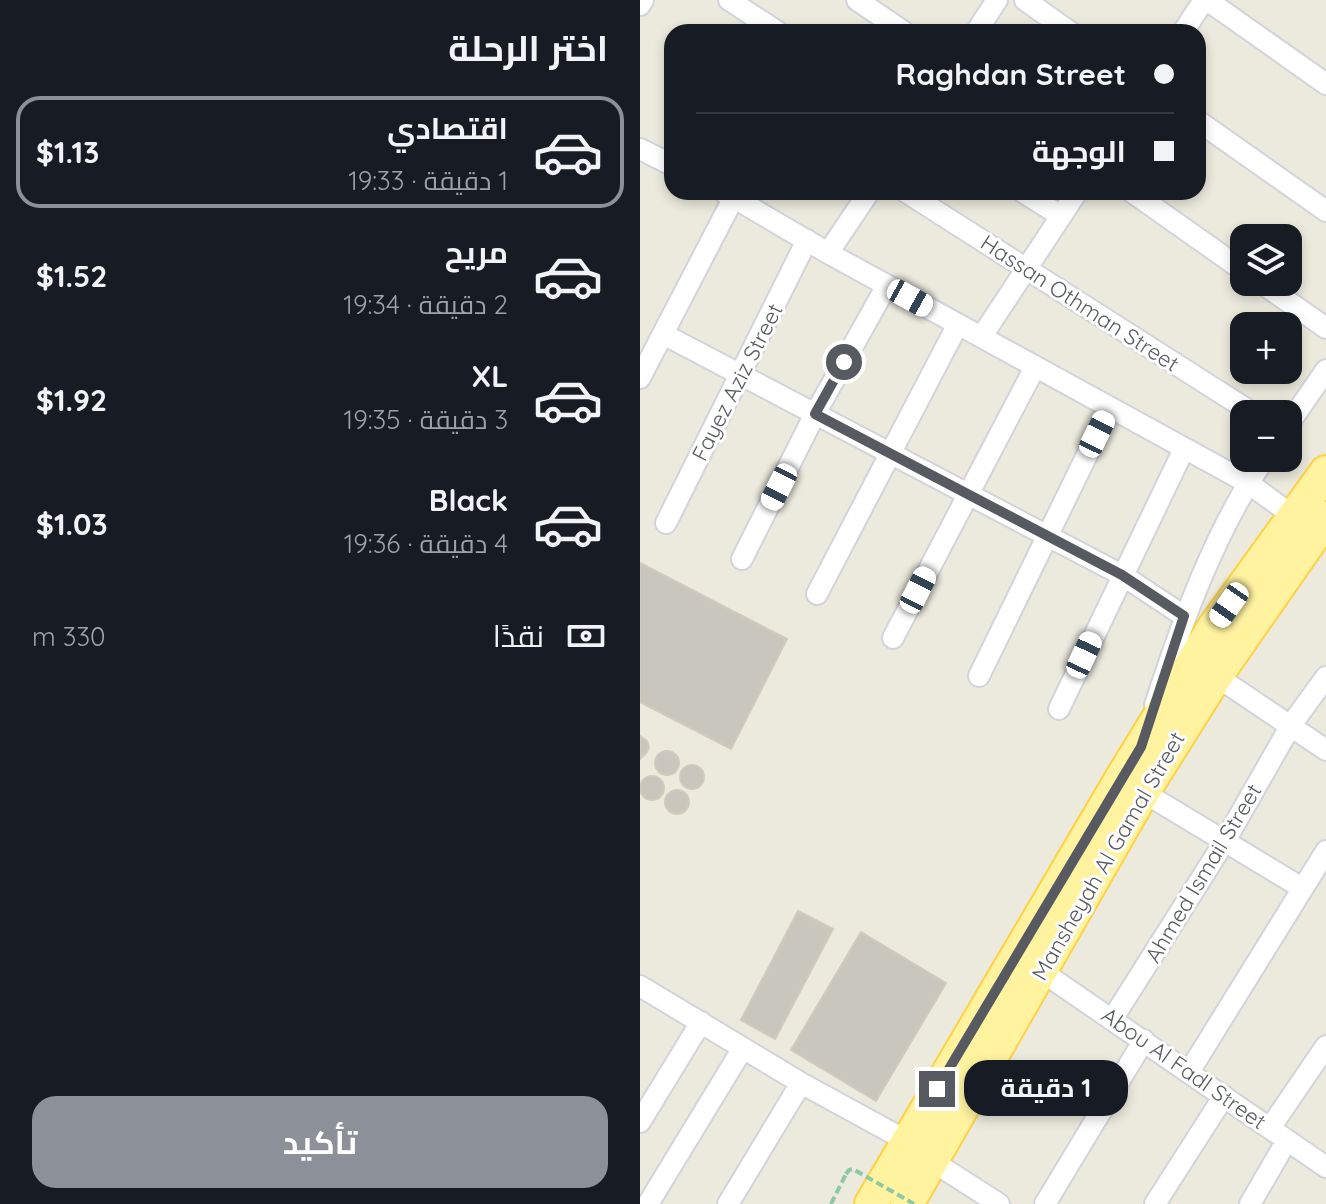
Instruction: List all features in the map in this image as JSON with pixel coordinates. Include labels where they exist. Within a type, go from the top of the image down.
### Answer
[{"type":"main road","name":"Mansheyah Al Gamal Street","points":[[871,1204],[1214,627],[1326,472]]},
{"type":"main road","name":"Mansheyah Al Gamal Street","points":[[907,1204],[1143,792],[1216,676],[1326,518]]},
{"type":"street","points":[[729,0],[766,24]]},
{"type":"street","points":[[857,0],[892,24]]},
{"type":"street","points":[[981,24],[997,0]]},
{"type":"street","points":[[1025,0],[1059,24]]},
{"type":"street","points":[[1188,24],[1205,0],[1326,84]]},
{"type":"street","points":[[1206,127],[1326,211]]},
{"type":"street","points":[[640,149],[664,161]]},
{"type":"street","points":[[640,378],[727,200]]},
{"type":"street","points":[[738,200],[828,253],[1248,483],[1292,515]]},
{"type":"street","points":[[828,253],[864,200]]},
{"type":"street","name":"Hassan Othman Street","points":[[918,200],[1232,400]]},
{"type":"street","points":[[1036,200],[1061,216]]},
{"type":"street","points":[[982,336],[1072,200]]},
{"type":"street","points":[[1143,200],[1230,261]]},
{"type":"street","name":"Fayez Aziz Street","points":[[666,523],[807,240]]},
{"type":"street","points":[[742,559],[815,414],[887,285]]},
{"type":"street","points":[[1280,296],[1326,328]]},
{"type":"street","points":[[817,594],[958,324]]},
{"type":"street","points":[[663,334],[1122,575],[1184,616]]},
{"type":"street","points":[[893,638],[1035,367]]},
{"type":"street","points":[[1302,405],[1326,370]]},
{"type":"street","points":[[979,676],[1110,408]]},
{"type":"street","points":[[1059,709],[1184,449]]},
{"type":"street","points":[[1141,747],[1184,616],[1255,472]]},
{"type":"street","points":[[1216,676],[1326,750]]},
{"type":"street","name":"Ahmed Ismail Street","points":[[1113,1018],[1225,841],[1291,725],[1326,677]]},
{"type":"street","points":[[1143,792],[1302,888]]},
{"type":"street","points":[[1189,1072],[1326,851]]},
{"type":"street","name":"Abou Al Fadl Street","points":[[1041,971],[1326,1167]]},
{"type":"street","points":[[641,989],[907,1141]]},
{"type":"street","points":[[640,1122],[701,1022]]},
{"type":"street","points":[[1045,1204],[1144,1040]]},
{"type":"street","points":[[1270,1128],[1326,1046]]},
{"type":"street","points":[[648,1204],[743,1048]]},
{"type":"street","points":[[728,1204],[801,1083]]},
{"type":"street","points":[[1155,1204],[1224,1096]]},
{"type":"street","points":[[1250,1204],[1287,1140]]},
{"type":"street","points":[[932,1161],[999,1204]]},
{"type":"path","points":[[831,1204],[846,1174],[853,1169],[914,1204]]},
{"type":"building","points":[[640,563],[787,639],[731,749],[640,702]]},
{"type":"building","points":[[640,736],[649,747],[640,759]]},
{"type":"building","points":[[667,751],[678,758],[679,763],[672,774],[667,775],[656,768],[655,763],[662,752]]},
{"type":"building","points":[[692,765],[703,772],[704,777],[697,788],[692,789],[681,782],[680,777],[687,766]]},
{"type":"building","points":[[652,776],[663,783],[664,788],[657,799],[652,800],[641,793],[640,788],[647,777]]},
{"type":"building","points":[[677,790],[688,797],[689,802],[682,813],[677,814],[666,807],[665,802],[672,791]]},
{"type":"building","points":[[798,911],[833,929],[775,1039],[741,1020]]},
{"type":"building","points":[[861,932],[946,983],[876,1101],[791,1050]]},
{"type":"route","points":[[844,362],[815,414],[1122,575],[1184,616],[1141,747],[937,1089]]}]
